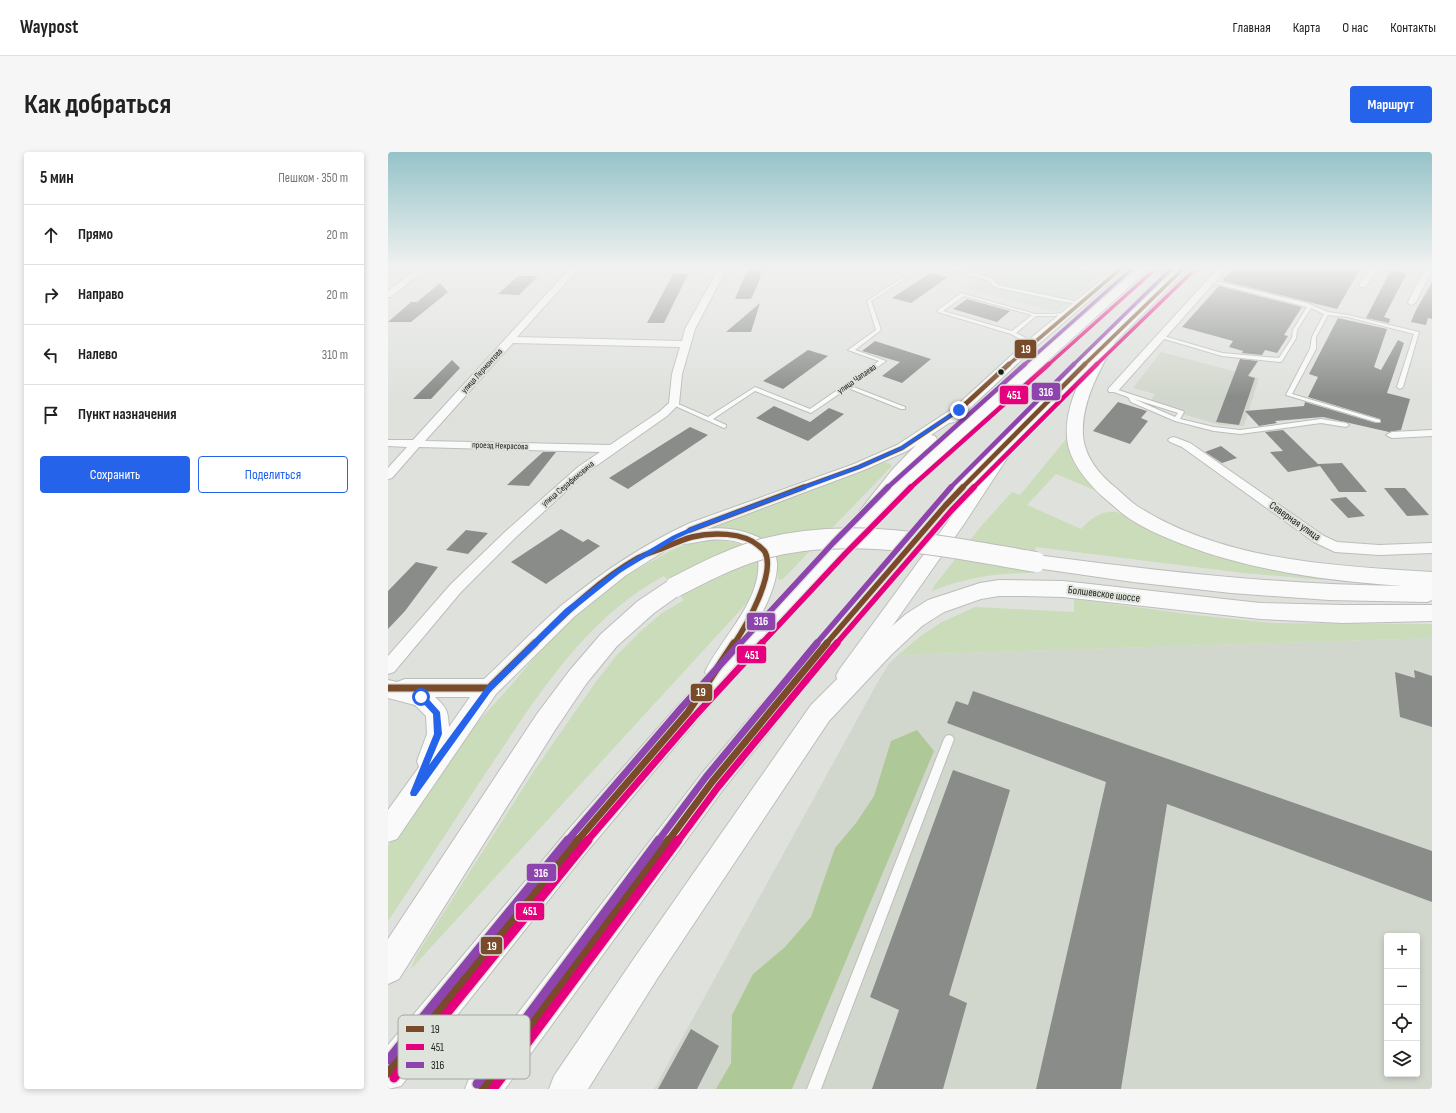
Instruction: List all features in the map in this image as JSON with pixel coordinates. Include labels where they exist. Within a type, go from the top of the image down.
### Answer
[{"type":"main road","points":[[435,1015],[579,838],[688,712],[839,548],[904,482],[1098,310]]},
{"type":"main road","points":[[530,1026],[712,782],[838,630],[945,506],[1141,310]]},
{"type":"main road","points":[[1109,340],[1085,384],[1078,405],[1074,437],[1084,464],[1112,498],[1140,517],[1164,530],[1197,544],[1317,570],[1370,576],[1432,580]]},
{"type":"main road","points":[[388,968],[546,722],[578,677],[609,640],[646,607],[675,587],[718,565],[747,554],[792,543],[828,538],[894,540],[1113,573],[1210,584],[1311,591],[1432,594]]},
{"type":"main road","name":"Болшевское шоссе","points":[[567,1089],[646,968],[820,714],[883,648],[914,620],[936,606],[986,590],[1011,588],[1063,589],[1260,612],[1343,614],[1432,613]]},
{"type":"main road","points":[[388,1073],[398,1061]]},
{"type":"main road","points":[[483,1089],[490,1079]]},
{"type":"street","name":"улица Лермонтова","points":[[388,476],[537,310]]},
{"type":"street","points":[[674,404],[677,374],[685,344],[690,329],[700,310]]},
{"type":"street","points":[[839,548],[897,473],[959,410],[1029,346],[1073,310]]},
{"type":"street","points":[[1113,390],[1184,310]]},
{"type":"street","points":[[510,340],[685,344]]},
{"type":"street","name":"улица Серафимовича","points":[[388,667],[456,588],[511,534],[582,470],[663,414],[674,404]]},
{"type":"street","points":[[388,830],[489,688],[568,611],[613,575],[639,557],[674,537],[696,527],[859,467],[902,448],[959,410]]},
{"type":"street","points":[[1392,435],[1432,433]]},
{"type":"street","points":[[820,714],[958,520],[1011,440]]},
{"type":"street","name":"Северная улица","points":[[1174,440],[1186,445],[1319,539],[1335,547],[1379,550],[1432,548]]},
{"type":"street","name":"проезд Некрасова","points":[[388,443],[613,449]]},
{"type":"street","points":[[639,557],[692,537],[712,535],[731,535],[743,537],[754,542],[765,552],[767,563],[762,593],[738,638],[688,712]]},
{"type":"street","points":[[388,689],[489,688]]},
{"type":"street","points":[[388,689],[421,697],[437,712],[438,734],[414,793]]},
{"type":"lane","name":"улица Чапаева","points":[[709,419],[755,389],[811,411],[883,361],[851,350],[879,330],[872,310]]},
{"type":"lane","points":[[942,310],[940,311],[1013,333],[1024,339],[1029,346]]},
{"type":"lane","points":[[1017,310],[1035,315],[1069,313]]},
{"type":"lane","points":[[1160,336],[1222,354],[1280,360],[1294,338],[1295,330],[1308,310]]},
{"type":"lane","points":[[1319,310],[1327,313],[1348,316],[1417,333],[1400,387]]},
{"type":"lane","points":[[1327,313],[1314,337],[1313,349],[1289,395],[1378,421]]},
{"type":"lane","points":[[1013,333],[1035,315]]},
{"type":"lane","points":[[847,386],[903,408]]},
{"type":"lane","points":[[1113,390],[1181,412],[1177,420]]},
{"type":"lane","points":[[1130,396],[1133,401],[1177,420],[1214,429],[1240,432],[1321,421],[1346,425]]},
{"type":"lane","points":[[674,404],[724,426]]},
{"type":"lane","points":[[814,1089],[949,739]]},
{"type":"shaded area","points":[[1047,310],[1059,310],[1056,312]]},
{"type":"shaded area","points":[[1161,352],[1259,378],[1244,426],[1220,425],[1148,404],[1155,394],[1133,388]]},
{"type":"shaded area","points":[[1432,638],[1432,1089],[654,1089],[889,664],[898,655]]},
{"type":"green space","points":[[1067,438],[1076,464],[1094,490],[1056,474],[1027,505],[1081,529],[1097,516],[1106,512],[1117,512],[1173,540],[1208,554],[1257,566],[1324,577],[1325,580],[1243,573],[1036,547],[1030,573],[980,577],[944,586],[932,591],[934,586],[982,525],[1012,492],[1020,495]]},
{"type":"green space","points":[[885,462],[891,464],[891,467],[782,580],[778,579],[777,564],[773,552],[767,544],[759,538],[749,534],[711,529],[713,526]]},
{"type":"green space","points":[[715,540],[733,542],[742,545],[755,555],[759,569],[758,577],[750,598],[746,604],[411,969],[416,956],[534,771],[595,683],[616,656],[641,631],[662,613],[684,600],[664,576],[635,594],[609,615],[584,639],[541,692],[521,720],[388,921],[388,846],[455,747],[506,691],[552,637],[597,597],[624,577],[670,551],[684,545]]},
{"type":"green space","points":[[1074,599],[1196,615],[1272,623],[1432,624],[1432,638],[898,655],[922,635],[942,622],[975,607],[1074,612]]},
{"type":"green space","points":[[917,730],[934,751],[792,1089],[716,1089],[731,1063],[732,1015],[753,974],[785,947],[811,917],[835,848],[856,823],[874,796],[891,741]]},
{"type":"building","points":[[402,310],[426,310],[411,322],[388,322]]},
{"type":"building","points":[[654,310],[671,310],[664,323],[647,323]]},
{"type":"building","points":[[752,310],[758,310],[751,332],[726,332]]},
{"type":"building","points":[[955,310],[1010,311],[997,322]]},
{"type":"building","points":[[1198,310],[1300,310],[1284,335],[1288,336],[1277,353],[1265,350],[1262,355],[1242,353],[1243,351],[1229,347],[1233,341],[1182,327]]},
{"type":"building","points":[[1370,310],[1388,310],[1384,317],[1390,319],[1389,323],[1366,318]]},
{"type":"building","points":[[1416,310],[1432,310],[1432,319],[1428,318],[1426,325],[1411,322]]},
{"type":"building","points":[[1338,318],[1387,329],[1374,367],[1381,370],[1398,340],[1404,343],[1387,393],[1410,399],[1401,430],[1389,432],[1323,417],[1275,421],[1277,423],[1259,426],[1245,411],[1304,406],[1305,402],[1376,423],[1381,423],[1380,419],[1308,397],[1318,377],[1309,374]]},
{"type":"building","points":[[875,341],[931,359],[902,383],[882,376],[900,362],[862,351]]},
{"type":"building","points":[[808,350],[828,356],[783,389],[763,381]]},
{"type":"building","points":[[1240,359],[1258,361],[1248,376],[1255,378],[1239,425],[1216,422]]},
{"type":"building","points":[[452,360],[460,368],[431,399],[413,399]]},
{"type":"building","points":[[1118,402],[1147,411],[1141,418],[1148,421],[1130,444],[1093,431]]},
{"type":"building","points":[[774,406],[810,422],[829,408],[844,414],[808,441],[756,418]]},
{"type":"building","points":[[690,427],[708,435],[628,489],[609,478]]},
{"type":"building","points":[[1283,430],[1319,465],[1318,464],[1342,463],[1367,492],[1339,492],[1320,466],[1288,472],[1270,452],[1283,451],[1265,432]]},
{"type":"building","points":[[1221,446],[1237,458],[1222,463],[1205,452]]},
{"type":"building","points":[[543,452],[556,452],[529,486],[507,485]]},
{"type":"building","points":[[1384,488],[1405,488],[1429,515],[1407,516]]},
{"type":"building","points":[[1346,497],[1365,516],[1348,518],[1330,499]]},
{"type":"building","points":[[561,529],[583,542],[588,539],[600,546],[546,584],[511,562]]},
{"type":"building","points":[[466,530],[488,533],[468,554],[446,550]]},
{"type":"building","points":[[416,562],[438,567],[405,611],[388,629],[388,591]]},
{"type":"building","points":[[1414,670],[1432,676],[1432,727],[1400,717],[1395,672],[1415,678]]},
{"type":"building","points":[[973,691],[1432,851],[1432,902],[1167,804],[1121,1089],[1036,1089],[1106,782],[947,723],[956,701],[968,705]]},
{"type":"building","points":[[953,770],[1010,790],[949,995],[967,1003],[943,1089],[872,1089],[899,1010],[870,997]]},
{"type":"building","points":[[691,1029],[719,1046],[697,1089],[658,1089]]},
{"type":"transit line","name":"19","points":[[690,530],[859,467],[902,448],[959,410],[1029,346],[1072,310]]},
{"type":"transit line","name":"316","points":[[425,1015],[573,834],[682,707],[833,543],[899,476],[1086,310]]},
{"type":"transit line","name":"451","points":[[445,1015],[585,844],[694,717],[845,554],[910,488],[1110,310]]},
{"type":"transit line","name":"316","points":[[528,1015],[706,777],[832,625],[939,500],[1128,310]]},
{"type":"transit line","name":"19","points":[[530,1026],[712,782],[838,630],[945,506],[1141,310]]},
{"type":"transit line","name":"451","points":[[530,1039],[718,787],[844,635],[951,511],[1153,310]]},
{"type":"transit line","name":"19","points":[[435,1015],[579,839],[688,712],[738,638],[762,593],[767,563],[765,552],[754,542],[743,537],[731,535],[712,535],[693,537],[639,557],[596,587],[568,611],[489,688]]},
{"type":"transit line","name":"19","points":[[388,688],[489,688]]},
{"type":"transit line","name":"316","points":[[388,1060],[398,1048]]},
{"type":"transit line","name":"19","points":[[388,1073],[398,1061]]},
{"type":"transit line","name":"451","points":[[394,1078],[398,1073]]},
{"type":"transit line","name":"316","points":[[477,1084],[481,1079]]},
{"type":"transit line","name":"19","points":[[483,1089],[490,1079]]},
{"type":"transit line","name":"451","points":[[493,1089],[500,1079]]},
{"type":"route","points":[[421,697],[437,712],[438,734],[432,752],[414,793],[489,688],[568,611],[619,570],[674,537],[696,527],[859,467],[902,448],[959,410]]}]
